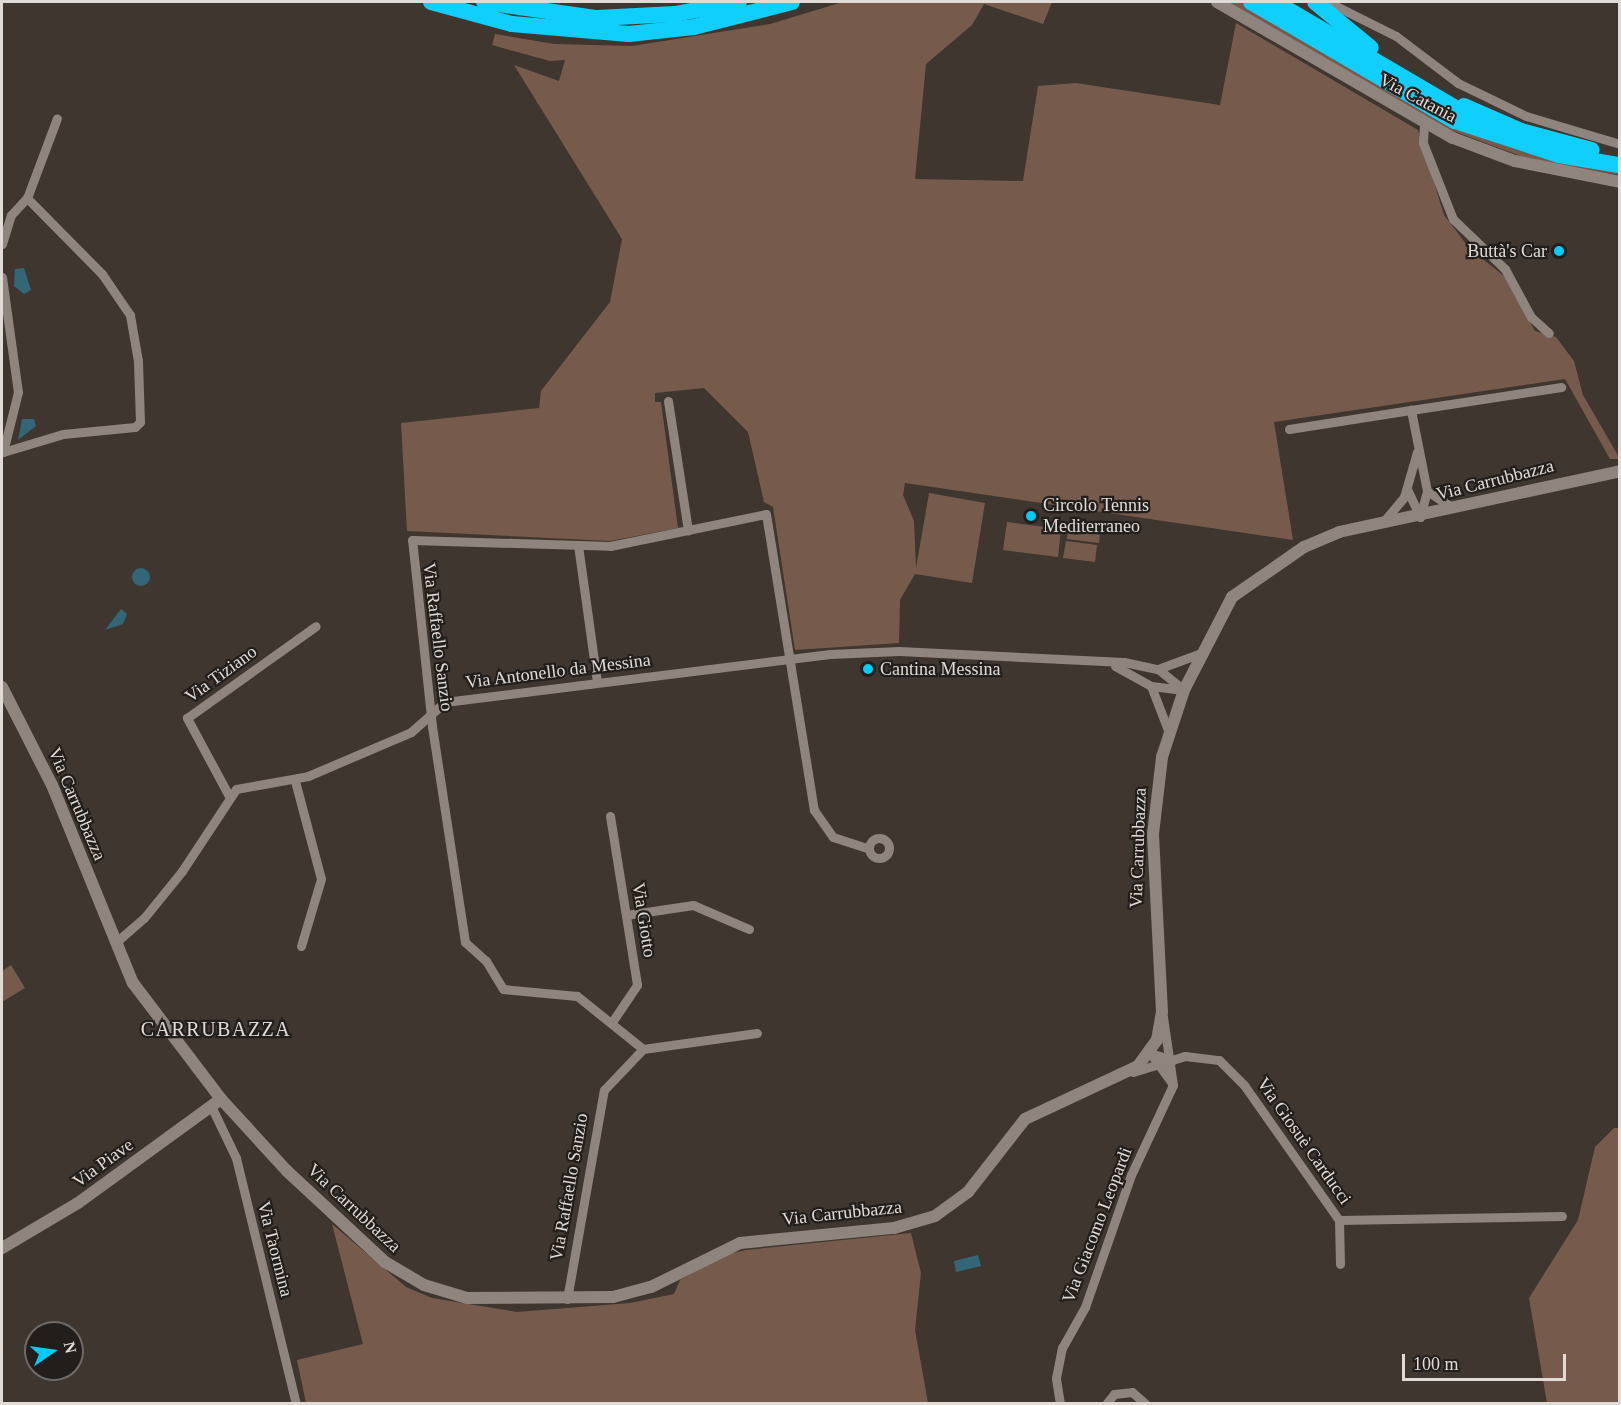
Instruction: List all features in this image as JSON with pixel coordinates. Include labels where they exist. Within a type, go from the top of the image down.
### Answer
[{"type":"highway","points":[[431,2],[512,24],[629,34],[694,27],[792,2]]},
{"type":"highway","points":[[484,2],[597,18],[675,14],[739,2]]},
{"type":"highway","points":[[1251,2],[1455,121],[1559,155],[1619,165]]},
{"type":"highway","points":[[1275,2],[1473,118],[1529,141],[1619,165]]},
{"type":"highway","points":[[1289,2],[1398,68],[1502,124],[1620,156]]},
{"type":"highway","points":[[1315,2],[1398,68]]},
{"type":"main road","name":"Via Catania","points":[[1217,2],[1424,124],[1515,161],[1620,182]]},
{"type":"main road","name":"Via Carrubbazza","points":[[2,687],[52,784],[115,943],[158,1023],[216,1103],[287,1171],[404,1275],[467,1298],[567,1299],[631,1293],[740,1243],[894,1228],[935,1216],[968,1192],[1025,1119],[1125,1074],[1150,1053],[1162,1012],[1153,834],[1168,730],[1221,611],[1241,588],[1321,539],[1381,523],[1460,509],[1581,477],[1620,471]]},
{"type":"main road","name":"Via Piave","points":[[2,1248],[78,1203],[216,1103]]},
{"type":"street","name":"Via Catania","points":[[1328,2],[1396,36],[1467,88],[1526,116],[1620,144]]},
{"type":"street","points":[[2,244],[11,214],[27,198],[57,118]]},
{"type":"street","points":[[1424,124],[1423,143],[1453,219],[1505,269],[1531,317],[1549,333]]},
{"type":"street","points":[[2,453],[63,434],[126,430],[140,422],[130,315],[102,274],[27,198]]},
{"type":"street","points":[[2,278],[18,392],[2,453]]},
{"type":"street","points":[[1288,429],[1561,387]]},
{"type":"street","points":[[668,401],[688,530]]},
{"type":"street","points":[[1411,410],[1417,452],[1427,491],[1420,517]]},
{"type":"street","points":[[1381,523],[1398,508],[1407,489],[1417,452]]},
{"type":"street","points":[[1407,489],[1420,517]]},
{"type":"street","points":[[1427,491],[1443,505],[1460,509]]},
{"type":"street","name":"Via Raffaello Sanzio","points":[[567,1299],[604,1090],[643,1049],[577,996],[503,989],[486,961],[465,942],[412,540],[578,545],[622,544],[766,514],[818,822],[833,837],[869,849]]},
{"type":"street","points":[[578,545],[597,682]]},
{"type":"street","name":"Via Tiziano","points":[[229,796],[187,718],[316,626]]},
{"type":"street","name":"Via Antonello da Messina","points":[[229,796],[243,785],[295,781],[411,732],[433,709],[445,702],[789,658],[899,651],[1104,663]]},
{"type":"street","points":[[1104,663],[1158,669],[1201,653]]},
{"type":"street","points":[[1104,663],[1126,669],[1151,686],[1184,690]]},
{"type":"street","points":[[1158,669],[1184,690]]},
{"type":"street","points":[[1151,686],[1168,730]]},
{"type":"street","points":[[295,781],[321,879],[301,946]]},
{"type":"street","points":[[115,943],[144,918],[205,841],[229,796]]},
{"type":"street","name":"Via Giotto","points":[[610,816],[638,985],[612,1022]]},
{"type":"street","points":[[626,915],[693,905],[749,929]]},
{"type":"street","name":"Via Giacomo Leopardi","points":[[1060,1404],[1056,1378],[1062,1348],[1085,1307],[1131,1175],[1173,1085],[1173,1060],[1162,1012]]},
{"type":"street","points":[[643,1049],[757,1033]]},
{"type":"street","points":[[1150,1053],[1173,1060]]},
{"type":"street","points":[[1150,1053],[1173,1085]]},
{"type":"street","name":"Via Giosuè Carducci","points":[[1173,1060],[1199,1054],[1231,1070],[1339,1220],[1562,1216]]},
{"type":"street","points":[[1125,1074],[1173,1060]]},
{"type":"street","name":"Via Taormina","points":[[216,1103],[236,1158],[296,1404]]},
{"type":"street","points":[[1339,1220],[1340,1264]]},
{"type":"street","points":[[1106,1404],[1114,1394],[1132,1392],[1146,1404]]},
{"type":"shaded area","points":[[843,2],[1052,2],[1043,24],[984,4],[972,25],[926,64],[915,179],[1023,181],[1038,86],[1076,83],[1220,105],[1236,23],[1418,130],[1444,215],[1470,249],[1504,276],[1535,331],[1556,337],[1574,361],[1583,395],[1620,459],[1610,459],[1565,379],[1274,422],[1293,540],[905,483],[903,495],[914,521],[916,568],[929,493],[985,503],[972,583],[915,574],[900,600],[899,643],[795,650],[773,507],[764,502],[748,432],[704,388],[655,393],[655,402],[661,402],[678,528],[610,541],[407,531],[401,423],[539,408],[541,391],[610,302],[622,239],[514,65],[559,81],[565,60],[550,61],[492,45],[495,34],[554,44],[632,46],[770,24]]},
{"type":"shaded area","points":[[1229,2],[1240,2],[1474,135],[1528,153],[1619,170],[1619,175],[1526,158],[1437,125]]},
{"type":"shaded area","points":[[1007,522],[1061,529],[1058,557],[1003,550]]},
{"type":"shaded area","points":[[1069,522],[1101,526],[1099,543],[1067,539]]},
{"type":"shaded area","points":[[1066,541],[1097,545],[1095,562],[1063,558]]},
{"type":"shaded area","points":[[11,965],[25,988],[2,1002],[2,971]]},
{"type":"shaded area","points":[[1614,1128],[1619,1128],[1619,1403],[1547,1403],[1529,1298],[1578,1220],[1595,1147]]},
{"type":"shaded area","points":[[332,1224],[406,1287],[432,1298],[517,1312],[630,1303],[674,1294],[680,1280],[724,1255],[746,1250],[911,1233],[921,1273],[915,1330],[928,1403],[306,1403],[297,1360],[363,1344]]},
{"type":"water","points":[[24,268],[31,290],[24,294],[14,286],[15,269]]},
{"type":"water","points":[[22,419],[34,419],[36,426],[18,440]]},
{"type":"water","points":[[141,568],[147,571],[150,577],[147,583],[141,586],[135,583],[132,577],[135,571]]},
{"type":"water","points":[[121,609],[127,614],[123,624],[105,630]]},
{"type":"water","points":[[978,1255],[981,1266],[956,1272],[954,1261]]},
{"type":"place","name":"Buttà's Car","points":[[1559,251]]},
{"type":"place","name":"Circolo Tennis Mediterraneo","points":[[1031,516]]},
{"type":"place","name":"Cantina Messina","points":[[868,669]]},
{"type":"district","name":"CARRUBAZZA","points":[[216,1029]]}]
